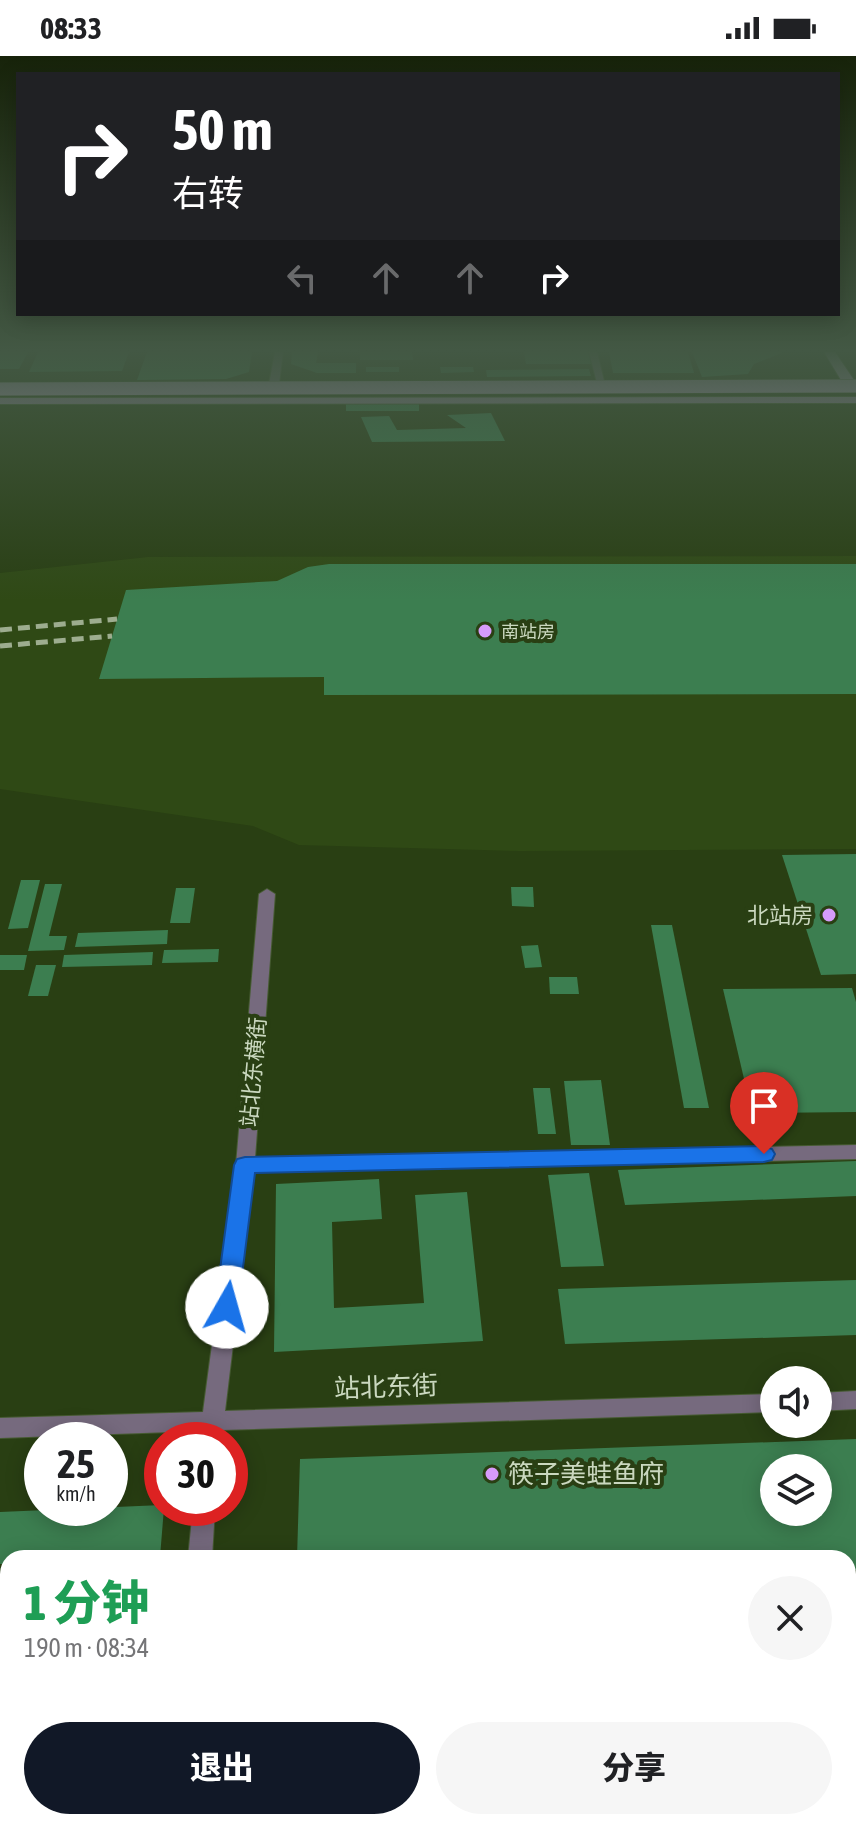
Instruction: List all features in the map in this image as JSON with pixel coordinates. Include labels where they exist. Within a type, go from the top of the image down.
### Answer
[{"type":"street","name":"站北东横街","points":[[212,1422],[245,1165],[267,894]]},
{"type":"street","points":[[245,1165],[856,1152]]},
{"type":"street","points":[[832,1401],[856,1400]]},
{"type":"street","name":"站北东街","points":[[248,1428],[760,1404]]},
{"type":"street","name":"站北东街","points":[[0,1428],[144,1429]]},
{"type":"street","points":[[201,1550],[203,1526]]},
{"type":"shaded area","points":[[856,556],[856,849],[520,851],[299,845],[253,826],[0,789],[0,573],[148,557]]},
{"type":"building","points":[[369,435],[502,435],[505,441],[372,442]]},
{"type":"building","name":"南站房","points":[[329,564],[856,564],[856,694],[324,695],[324,677],[99,679],[126,590],[277,581],[308,567]]},
{"type":"building","name":"北站房","points":[[856,854],[856,974],[821,975],[782,855]]},
{"type":"building","points":[[21,880],[40,880],[28,928],[8,929]]},
{"type":"building","points":[[45,884],[62,884],[49,936],[67,936],[64,950],[28,951]]},
{"type":"building","points":[[511,887],[533,887],[534,907],[512,906]]},
{"type":"building","points":[[176,888],[195,888],[190,923],[170,923]]},
{"type":"building","points":[[651,925],[672,925],[709,1108],[684,1108]]},
{"type":"building","points":[[168,930],[167,944],[75,947],[78,933]]},
{"type":"building","points":[[538,945],[542,967],[525,968],[521,946]]},
{"type":"building","points":[[219,949],[218,962],[162,963],[164,950]]},
{"type":"building","points":[[153,952],[152,965],[62,967],[64,955]]},
{"type":"building","points":[[0,955],[27,955],[24,970],[0,970]]},
{"type":"building","points":[[36,965],[56,965],[48,996],[28,996]]},
{"type":"building","points":[[549,977],[577,977],[579,994],[550,994]]},
{"type":"building","points":[[852,988],[856,1002],[856,1112],[752,1113],[723,989]]},
{"type":"building","points":[[601,1080],[610,1145],[571,1145],[564,1081]]},
{"type":"building","points":[[533,1088],[550,1088],[556,1134],[538,1134]]},
{"type":"building","points":[[856,1161],[856,1196],[625,1205],[618,1170]]},
{"type":"building","points":[[589,1173],[604,1266],[561,1267],[548,1175]]},
{"type":"building","points":[[379,1179],[382,1219],[332,1222],[334,1308],[424,1303],[415,1195],[467,1192],[483,1341],[274,1352],[276,1184]]},
{"type":"building","points":[[856,1280],[856,1335],[565,1344],[558,1289]]},
{"type":"building","points":[[856,1439],[856,1550],[297,1550],[300,1459]]},
{"type":"building","points":[[128,1506],[144,1506],[144,1526],[163,1526],[161,1550],[0,1550],[0,1512],[24,1511],[24,1526],[128,1526]]},
{"type":"railway","points":[[0,630],[117,619]]},
{"type":"railway","points":[[0,646],[112,636]]},
{"type":"place","name":"南站房","points":[[485,631]]},
{"type":"place","name":"北站房","points":[[829,915]]},
{"type":"place","name":"筷子美蛙鱼府","points":[[492,1474]]},
{"type":"route","points":[[227,1307],[245,1165],[764,1154]]}]
